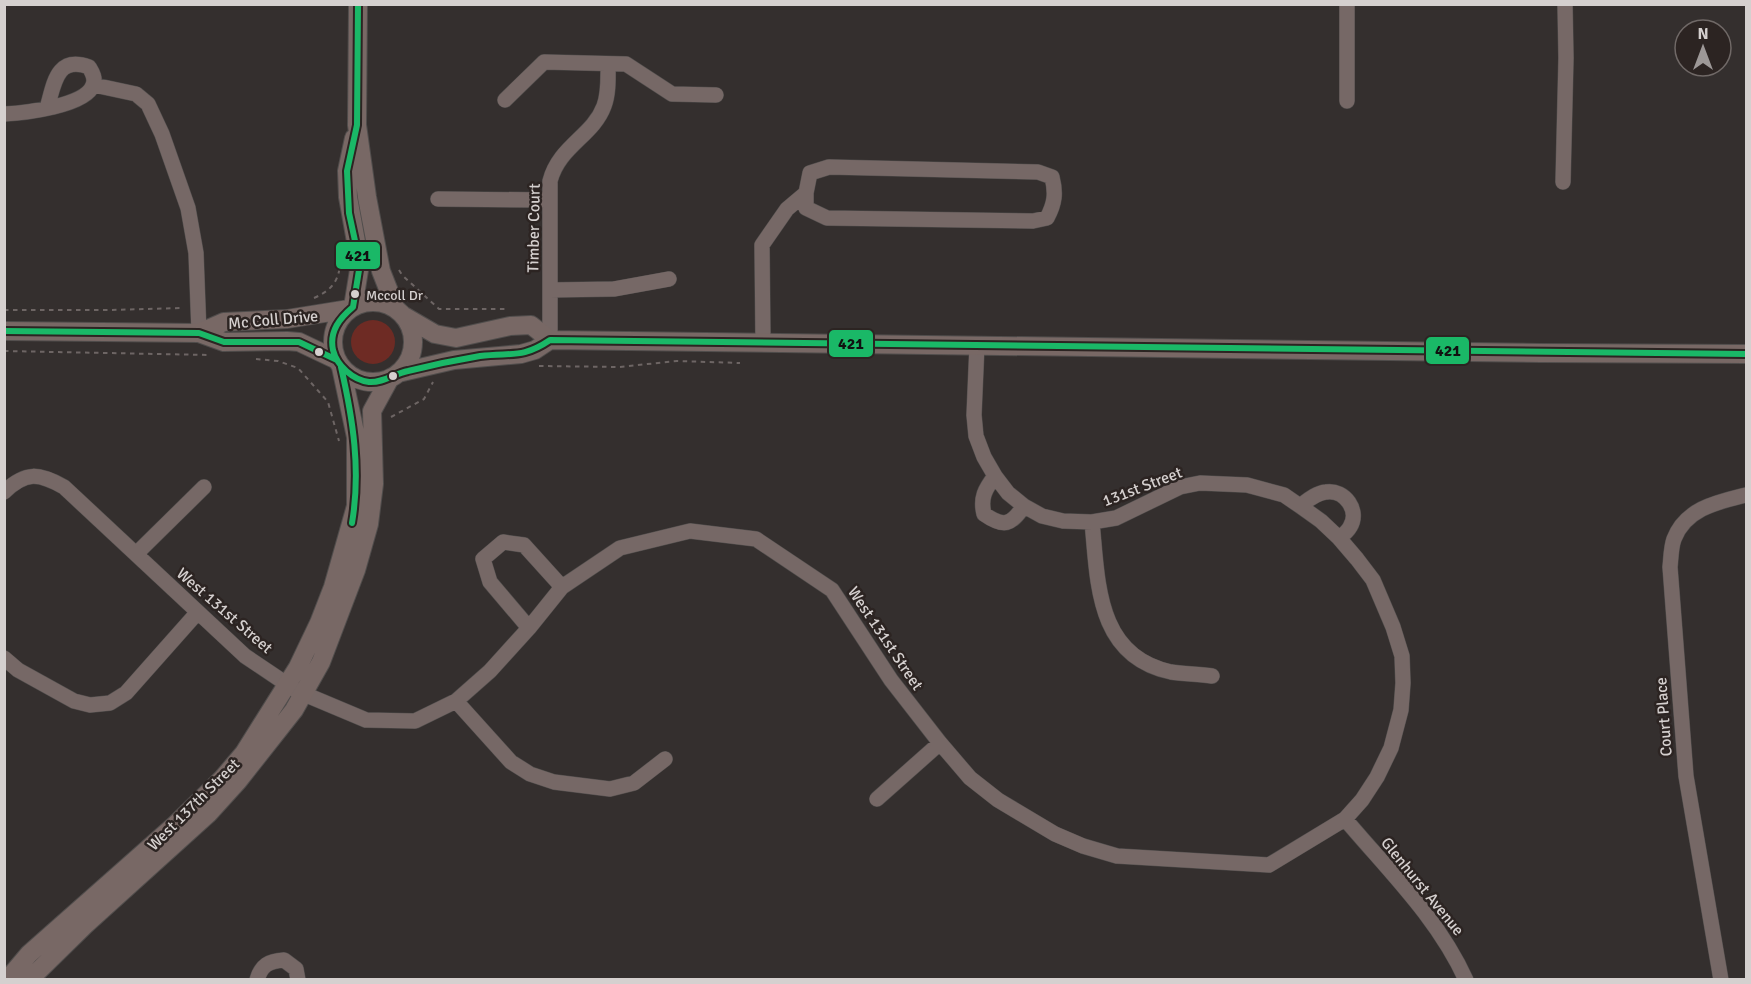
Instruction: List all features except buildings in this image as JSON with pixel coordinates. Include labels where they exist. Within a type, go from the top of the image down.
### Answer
[{"type":"main road","points":[[358,4],[357,125],[367,197],[381,270],[400,313],[410,325],[413,346],[411,356],[394,376],[372,411],[374,484],[361,524]]},
{"type":"main road","points":[[351,308],[360,264],[350,213],[347,171],[357,125]]},
{"type":"main road","points":[[361,524],[356,507],[356,437],[339,363],[333,349],[333,338],[341,317],[351,308],[370,302],[379,302],[435,334],[456,338],[510,326],[531,325],[550,340]]},
{"type":"main road","name":"Mc Coll Drive","points":[[199,333],[224,322],[287,319],[351,308]]},
{"type":"main road","name":"Mc Coll Drive","points":[[4,331],[199,333],[224,342],[287,340],[299,342],[339,363]]},
{"type":"main road","points":[[339,363],[349,374],[369,382],[380,382],[454,360],[521,354],[535,350],[550,340],[1746,354]]},
{"type":"main road","name":"West 137th Street","points":[[29,980],[84,924],[209,813],[274,737],[295,689],[342,560],[361,524]]},
{"type":"main road","name":"West 137th Street","points":[[11,976],[29,954],[176,824],[222,779],[295,689]]},
{"type":"street","points":[[1347,4],[1347,101]]},
{"type":"street","points":[[1563,182],[1565,4]]},
{"type":"street","points":[[505,100],[544,62],[626,64],[672,94],[716,95]]},
{"type":"street","points":[[4,114],[47,108],[75,100],[94,85],[89,67],[80,64],[61,69],[56,75],[47,108]]},
{"type":"street","name":"Timber Court","points":[[550,340],[550,181],[553,168],[559,159],[596,120],[604,106],[608,64]]},
{"type":"street","points":[[94,85],[136,94],[148,104],[162,134],[188,208],[196,253],[199,333]]},
{"type":"street","points":[[763,342],[762,245],[787,209],[806,193],[810,174],[829,167],[1038,172],[1052,177],[1055,189],[1054,205],[1047,218],[1033,221],[827,218],[806,208],[806,193]]},
{"type":"street","points":[[438,199],[550,200]]},
{"type":"street","points":[[550,290],[614,289],[669,279]]},
{"type":"street","name":"131st Street","points":[[977,345],[974,415],[976,436],[995,476],[1008,493],[1024,507],[1042,516],[1064,521],[1092,522],[1116,518],[1180,487],[1200,483],[1247,485],[1284,495],[1321,520],[1339,538],[1373,580],[1383,599],[1402,656],[1401,710],[1391,748],[1377,777],[1362,800],[1345,819]]},
{"type":"street","name":"West 131st Street","points":[[4,492],[16,481],[32,476],[49,478],[64,487],[245,656],[295,689],[366,720],[416,721],[456,701],[490,671],[562,587],[620,548],[690,531],[756,539],[832,590],[891,680],[970,778],[1017,812],[1055,834],[1083,846],[1117,856],[1269,865],[1345,819]]},
{"type":"street","points":[[995,476],[985,490],[981,503],[984,514],[995,522],[1008,523],[1014,520],[1024,507]]},
{"type":"street","points":[[136,554],[204,487]]},
{"type":"street","points":[[1300,506],[1323,492],[1334,491],[1344,497],[1351,505],[1354,515],[1350,528],[1339,538]]},
{"type":"street","name":"Court Place","points":[[1721,980],[1686,776],[1670,567],[1674,539],[1691,515],[1712,504],[1746,495]]},
{"type":"street","points":[[1092,522],[1100,600],[1107,622],[1120,640],[1132,654],[1149,664],[1171,672],[1212,676]]},
{"type":"street","points":[[529,628],[489,582],[483,559],[503,542],[524,544],[562,587]]},
{"type":"street","points":[[4,658],[18,670],[74,701],[90,705],[110,703],[126,693],[197,613]]},
{"type":"street","points":[[456,701],[511,762],[530,774],[554,782],[610,789],[634,783],[665,759]]},
{"type":"street","points":[[877,799],[940,743]]},
{"type":"street","name":"Glenhurst Avenue","points":[[1345,819],[1433,923],[1454,953],[1466,980]]},
{"type":"street","points":[[257,980],[263,966],[272,960],[284,960],[296,969],[298,980]]},
{"type":"path","points":[[310,300],[327,293],[335,282],[340,271],[341,250]]},
{"type":"path","points":[[396,264],[402,275],[439,309],[517,309]]},
{"type":"path","points":[[4,310],[198,307]]},
{"type":"path","points":[[4,351],[209,355]]},
{"type":"path","points":[[255,359],[278,361],[298,368],[328,402],[339,441]]},
{"type":"path","points":[[535,366],[619,367],[678,361],[740,363]]},
{"type":"path","points":[[391,417],[424,399],[436,374]]},
{"type":"shaded area","points":[[373,320],[388,327],[395,342],[388,357],[373,364],[358,357],[351,342],[358,327]]},
{"type":"transit line","name":"421","points":[[358,4],[357,125],[347,171],[349,213],[360,264],[353,307],[337,325],[332,343],[335,356],[342,367],[363,381],[379,381],[408,371],[480,356],[516,354],[532,350],[550,340],[1746,354]]},
{"type":"transit line","name":"421","points":[[4,331],[199,333],[224,342],[299,342],[337,360]]},
{"type":"transit line","name":"421","points":[[341,367],[349,406],[356,464],[352,523]]},
{"type":"place","name":"Mccoll Dr","points":[[355,294]]}]
